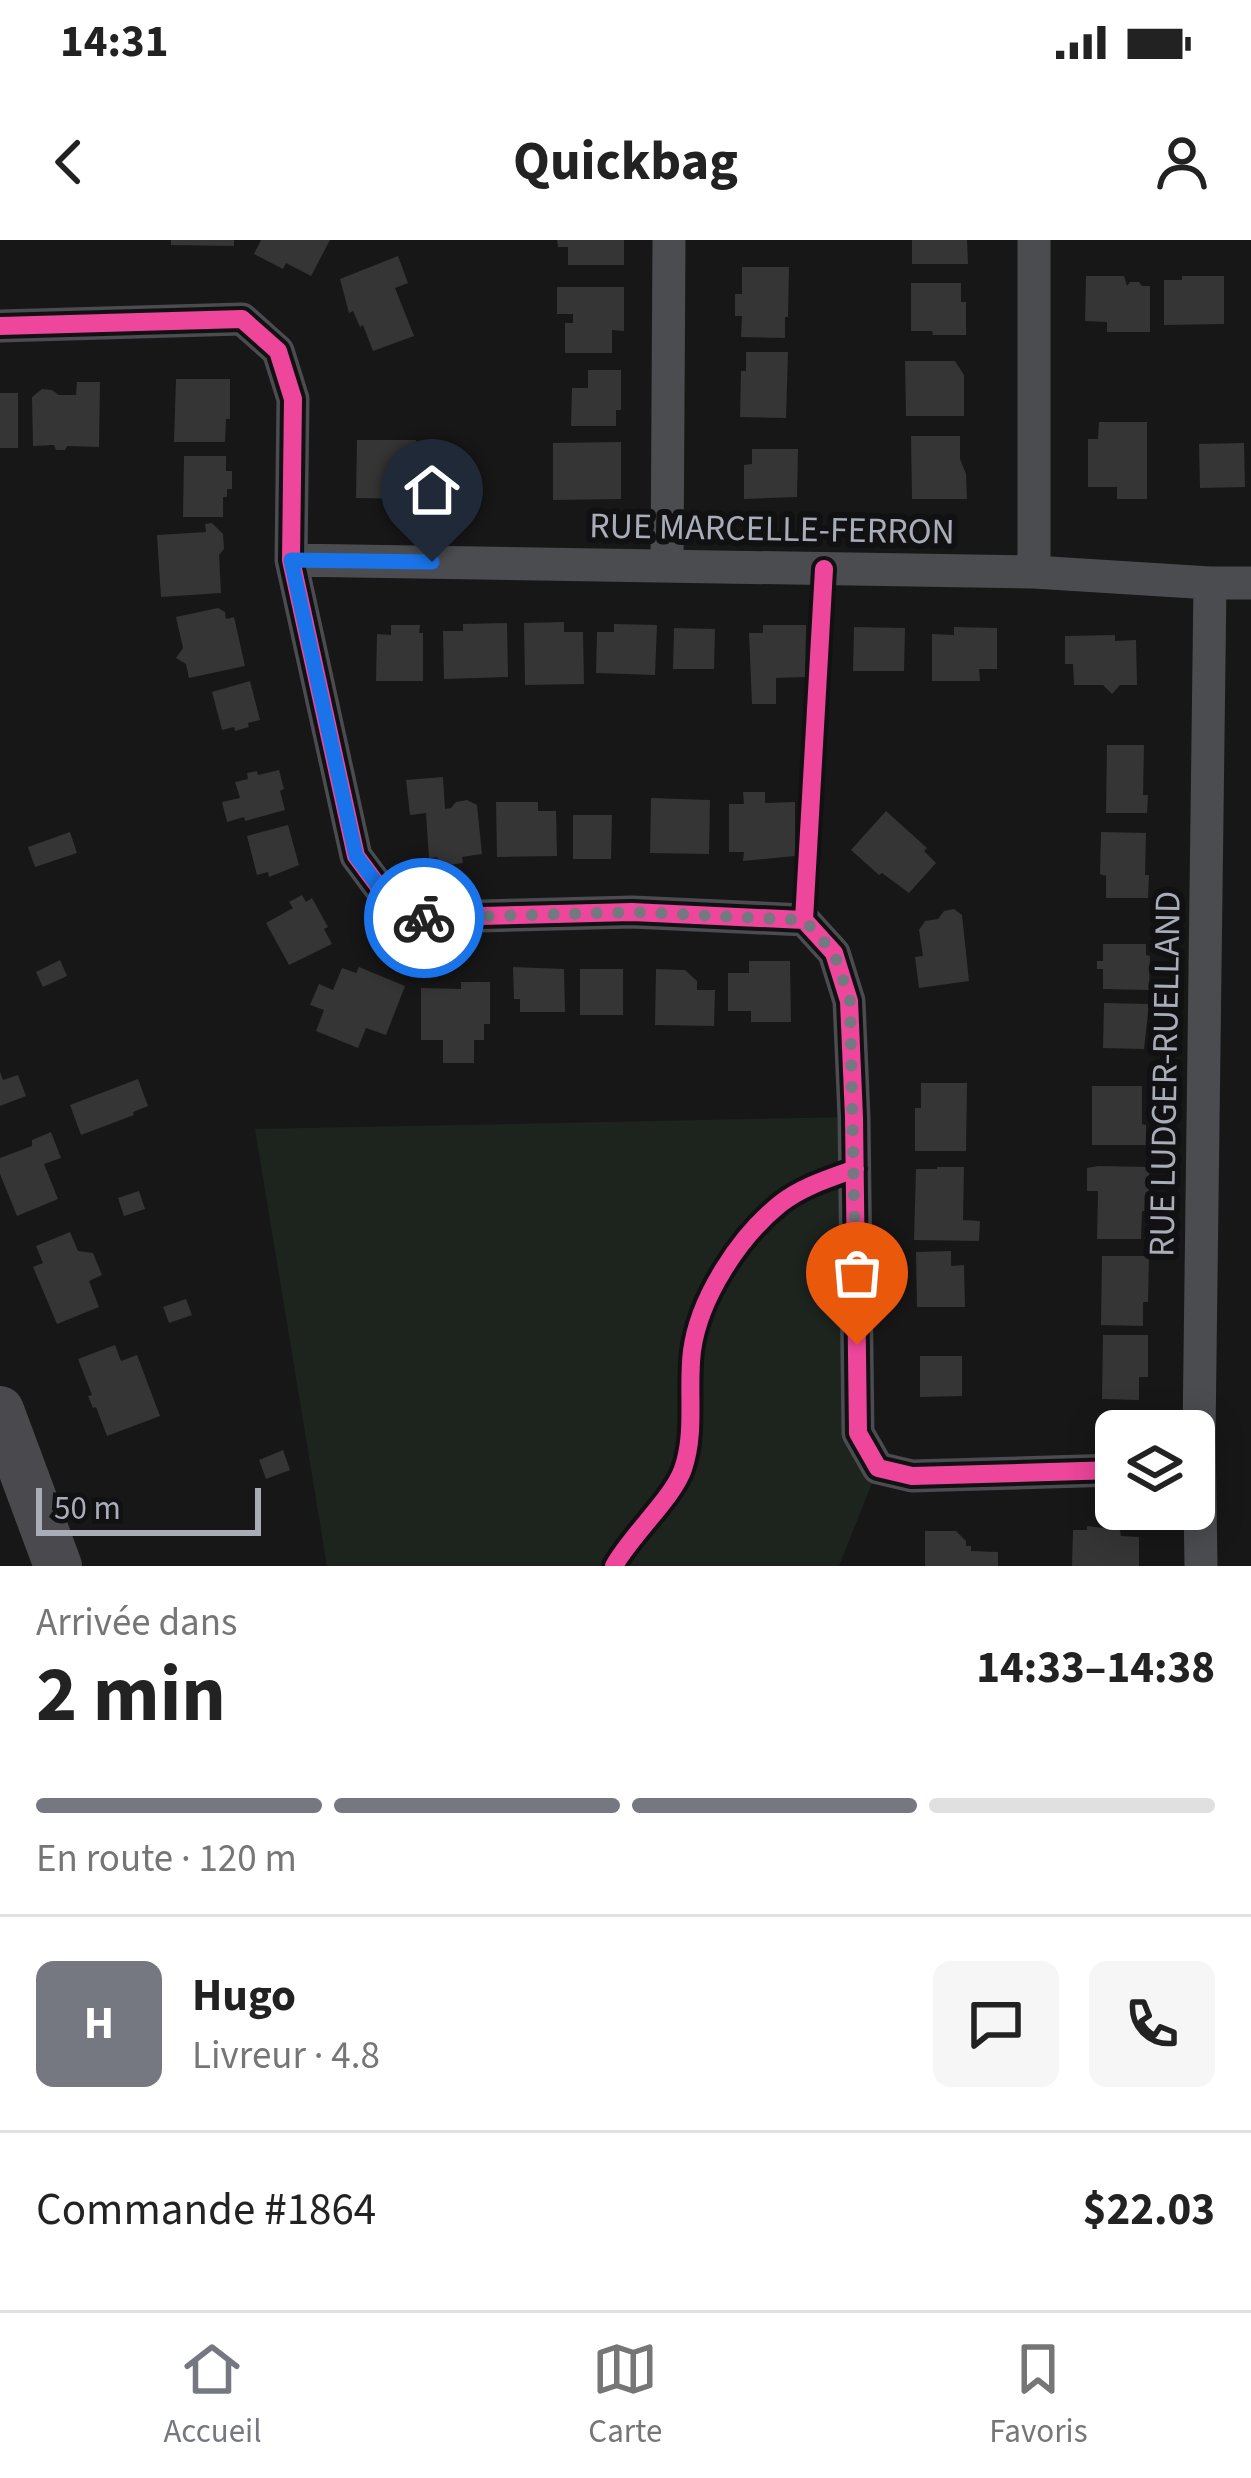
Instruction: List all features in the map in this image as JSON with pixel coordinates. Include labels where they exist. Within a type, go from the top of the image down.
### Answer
[{"type":"street","points":[[667,566],[669,240]]},
{"type":"street","points":[[1034,240],[1034,572]]},
{"type":"street","points":[[0,326],[242,319],[278,351],[293,399],[291,560],[356,856],[402,918],[632,912],[804,920],[834,953],[850,1001],[859,1433],[878,1468],[912,1476],[1095,1471]]},
{"type":"street","name":"RUE MARCELLE-FERRON","points":[[291,560],[1034,572],[1251,583]]},
{"type":"street","name":"RUE LUDGER-RUELLAND","points":[[1198,1410],[1210,583]]},
{"type":"street","points":[[0,1410],[58,1566]]},
{"type":"street","name":"RUE LUDGER-RUELLAND","points":[[1200,1530],[1201,1566]]},
{"type":"shaded area","points":[[854,1117],[858,1433],[878,1468],[839,1566],[327,1566],[255,1129]]},
{"type":"building","points":[[171,240],[234,240],[234,246],[171,245]]},
{"type":"building","points":[[261,240],[330,240],[311,276],[254,254]]},
{"type":"building","points":[[557,240],[624,240],[624,265],[568,265],[568,247],[558,247]]},
{"type":"building","points":[[912,240],[967,240],[968,264],[912,264]]},
{"type":"building","points":[[398,256],[408,283],[395,288],[414,336],[373,351],[363,325],[360,327],[353,311],[349,313],[340,279]]},
{"type":"building","points":[[742,267],[789,267],[785,338],[741,337],[742,316],[735,316],[735,294],[742,294]]},
{"type":"building","points":[[1086,276],[1124,276],[1127,286],[1139,282],[1150,286],[1150,332],[1107,332],[1107,322],[1085,321]]},
{"type":"building","points":[[1182,276],[1224,276],[1224,324],[1164,325],[1164,280],[1182,280]]},
{"type":"building","points":[[911,283],[961,283],[966,335],[911,331]]},
{"type":"building","points":[[557,287],[624,287],[624,331],[612,330],[612,353],[565,353],[565,323],[573,323],[573,314],[557,314]]},
{"type":"building","points":[[746,352],[788,352],[786,418],[740,417]]},
{"type":"building","points":[[905,361],[955,361],[964,375],[964,416],[906,416]]},
{"type":"building","points":[[588,370],[621,370],[616,426],[571,426],[572,388],[588,388]]},
{"type":"building","points":[[176,379],[230,379],[225,442],[174,442]]},
{"type":"building","points":[[77,382],[100,382],[99,447],[56,450],[54,445],[33,446],[32,397],[42,389],[76,395]]},
{"type":"building","points":[[0,393],[18,393],[18,448],[0,448]]},
{"type":"building","points":[[1099,422],[1147,422],[1147,499],[1117,499],[1117,487],[1088,487],[1088,439],[1098,439]]},
{"type":"building","points":[[911,436],[960,436],[967,499],[912,499]]},
{"type":"building","points":[[357,440],[416,440],[416,499],[356,498]]},
{"type":"building","points":[[621,442],[621,499],[553,500],[553,443]]},
{"type":"building","points":[[1244,443],[1245,487],[1200,488],[1199,444]]},
{"type":"building","points":[[752,449],[798,449],[797,497],[744,499],[744,465],[752,464]]},
{"type":"building","points":[[184,456],[226,456],[232,489],[223,497],[223,517],[183,517]]},
{"type":"building","points":[[212,523],[223,534],[221,593],[161,597],[157,535],[206,532],[205,524]]},
{"type":"building","points":[[218,608],[226,619],[234,617],[245,666],[189,678],[186,664],[176,658],[183,648],[176,617]]},
{"type":"building","points":[[564,622],[564,632],[583,632],[584,684],[525,685],[524,623]]},
{"type":"building","points":[[507,623],[508,677],[444,679],[443,631],[463,631],[463,624]]},
{"type":"building","points":[[614,624],[657,625],[655,675],[596,673],[597,632],[614,632]]},
{"type":"building","points":[[391,625],[420,625],[423,681],[376,681],[377,634],[391,635]]},
{"type":"building","points":[[763,625],[806,625],[805,677],[776,678],[776,704],[752,704],[749,633],[763,633]]},
{"type":"building","points":[[854,627],[905,628],[904,671],[853,671]]},
{"type":"building","points":[[954,627],[997,628],[997,669],[979,669],[980,681],[932,681],[932,634],[954,635]]},
{"type":"building","points":[[674,628],[715,629],[714,669],[673,669]]},
{"type":"building","points":[[1115,635],[1115,641],[1136,640],[1137,685],[1120,685],[1112,694],[1103,685],[1074,685],[1073,664],[1065,664],[1065,636]]},
{"type":"building","points":[[250,681],[260,720],[235,731],[234,727],[222,730],[212,692]]},
{"type":"building","points":[[1107,745],[1144,745],[1147,813],[1106,813]]},
{"type":"building","points":[[279,770],[285,810],[227,822],[222,802],[240,798],[235,782],[248,779],[247,773]]},
{"type":"building","points":[[443,777],[445,809],[467,800],[477,805],[482,854],[441,866],[437,857],[429,858],[426,813],[410,815],[406,780]]},
{"type":"building","points":[[743,792],[765,792],[765,803],[795,802],[795,856],[743,861],[744,852],[729,852],[729,804],[744,804]]},
{"type":"building","points":[[651,798],[710,800],[709,854],[650,853]]},
{"type":"building","points":[[496,802],[538,802],[538,811],[556,811],[557,856],[497,857]]},
{"type":"building","points":[[886,811],[927,848],[924,851],[936,863],[909,893],[851,850]]},
{"type":"building","points":[[573,815],[612,815],[611,859],[573,859]]},
{"type":"building","points":[[288,825],[299,865],[269,877],[268,872],[257,875],[247,836]]},
{"type":"building","points":[[70,832],[77,853],[35,867],[28,847]]},
{"type":"building","points":[[1101,832],[1146,833],[1148,898],[1106,898],[1106,876],[1100,874]]},
{"type":"building","points":[[302,895],[306,902],[312,898],[332,944],[289,965],[266,923],[293,908],[289,902]]},
{"type":"building","points":[[954,909],[962,915],[969,981],[919,988],[915,957],[923,956],[919,930],[925,921]]},
{"type":"building","points":[[1103,944],[1146,944],[1149,990],[1103,989],[1103,969],[1097,969],[1097,961],[1103,961]]},
{"type":"building","points":[[60,960],[67,976],[43,987],[36,972]]},
{"type":"building","points":[[749,961],[790,961],[791,1022],[751,1022],[751,1011],[728,1011],[728,973],[749,973]]},
{"type":"building","points":[[359,967],[405,986],[386,1035],[366,1028],[358,1048],[316,1031],[324,1010],[310,1005],[319,984],[333,990],[342,968],[356,973]]},
{"type":"building","points":[[513,967],[564,969],[565,1012],[520,1012],[520,999],[514,999]]},
{"type":"building","points":[[580,969],[623,969],[623,1015],[580,1015]]},
{"type":"building","points":[[656,969],[685,970],[697,981],[697,990],[715,990],[714,1026],[655,1025]]},
{"type":"building","points":[[461,982],[490,982],[490,1024],[484,1024],[484,1040],[474,1040],[474,1063],[443,1063],[443,1040],[421,1040],[421,988],[461,989]]},
{"type":"building","points":[[1104,1003],[1149,1004],[1144,1049],[1103,1048]]},
{"type":"building","points":[[0,1072],[3,1080],[18,1075],[26,1096],[0,1106]]},
{"type":"building","points":[[138,1079],[148,1106],[81,1135],[70,1105]]},
{"type":"building","points":[[921,1083],[967,1083],[966,1151],[915,1151],[915,1108],[921,1108]]},
{"type":"building","points":[[1092,1086],[1142,1086],[1146,1145],[1092,1145]]},
{"type":"building","points":[[51,1132],[61,1158],[44,1164],[58,1199],[17,1216],[0,1174],[0,1158],[32,1146],[32,1140]]},
{"type":"building","points":[[964,1167],[963,1220],[980,1221],[979,1241],[914,1240],[916,1169]]},
{"type":"building","points":[[1149,1167],[1149,1211],[1142,1211],[1141,1239],[1097,1239],[1098,1191],[1087,1191],[1087,1168]]},
{"type":"building","points":[[139,1191],[145,1209],[124,1216],[118,1198]]},
{"type":"building","points":[[70,1232],[78,1251],[93,1253],[102,1275],[89,1281],[99,1307],[57,1324],[33,1267],[43,1263],[36,1246]]},
{"type":"building","points":[[951,1251],[951,1266],[964,1265],[965,1307],[917,1307],[916,1252]]},
{"type":"building","points":[[1102,1256],[1149,1256],[1143,1326],[1101,1325]]},
{"type":"building","points":[[186,1299],[192,1315],[169,1323],[163,1307]]},
{"type":"building","points":[[1103,1335],[1148,1335],[1148,1377],[1139,1377],[1139,1400],[1102,1399]]},
{"type":"building","points":[[115,1345],[121,1361],[137,1355],[160,1416],[107,1436],[88,1396],[92,1395],[78,1359]]},
{"type":"building","points":[[920,1356],[962,1356],[962,1396],[920,1397]]},
{"type":"building","points":[[283,1450],[290,1470],[266,1479],[259,1460]]},
{"type":"building","points":[[1087,1526],[1120,1530],[1121,1536],[1139,1537],[1139,1566],[1072,1566],[1073,1530],[1087,1530]]},
{"type":"building","points":[[925,1531],[956,1531],[971,1551],[998,1552],[998,1566],[925,1566]]},
{"type":"cycle path","points":[[0,326],[242,319],[278,351],[293,399],[291,560],[356,856],[402,918],[632,912],[804,920],[834,953],[849,1001],[858,1433],[878,1468],[912,1476],[1095,1471]]},
{"type":"cycle path","points":[[804,920],[824,569]]},
{"type":"cycle path","points":[[614,1566],[683,1469],[696,1331],[723,1270],[750,1233],[780,1204],[855,1169]]},
{"type":"way so far","points":[[424,918],[632,912],[804,920],[834,953],[850,1001],[857,1345]]},
{"type":"route","points":[[424,918],[402,918],[356,856],[291,560],[432,562]]}]
